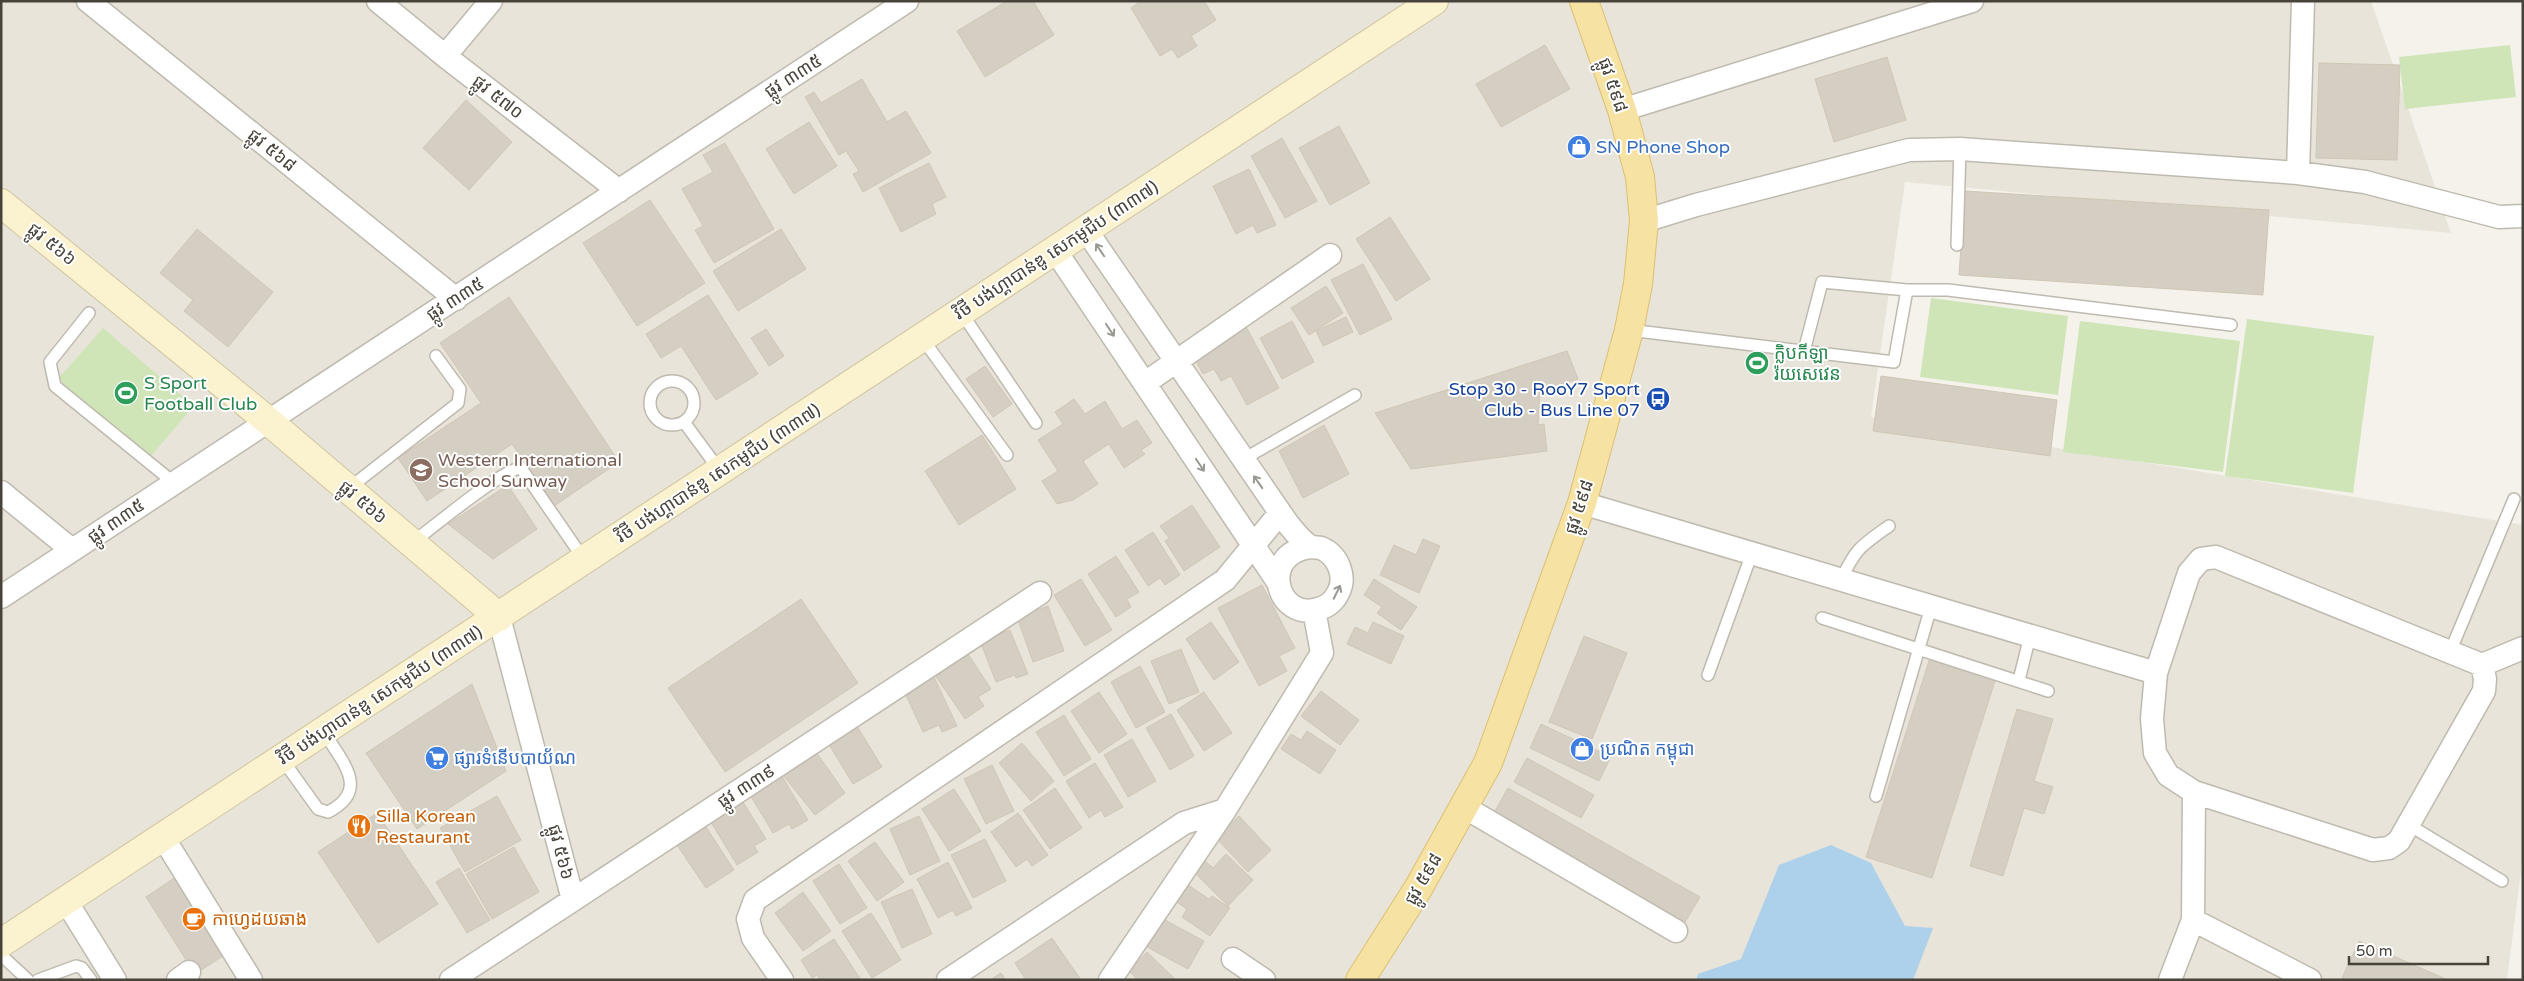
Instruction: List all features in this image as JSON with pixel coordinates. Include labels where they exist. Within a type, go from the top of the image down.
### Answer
[{"type":"main road","name":"ផ្លូវ ៥៩៨","points":[[1360,980],[1419,887],[1488,763],[1582,503],[1629,330],[1638,284],[1644,221],[1640,176],[1622,110],[1584,1]]},
{"type":"street","name":"ផ្លូវ ៥៦៨","points":[[88,1],[456,299]]},
{"type":"street","name":"ផ្លូវ ៥៧០","points":[[378,1],[445,56],[618,191]]},
{"type":"street","points":[[445,56],[490,1]]},
{"type":"street","name":"ផ្លូវ ៣៣៥","points":[[1,597],[267,420],[456,299],[907,1]]},
{"type":"street","name":"វិថី បង់ហ្គាបាន់ឌូ សេកមូជីប (៣៣៧)","points":[[1,943],[585,561],[1434,1]]},
{"type":"street","points":[[1622,110],[1972,1]]},
{"type":"street","points":[[2298,174],[2302,1]]},
{"type":"street","points":[[1644,221],[1696,205],[1909,150],[1960,149],[2298,174],[2365,182],[2499,217],[2523,216]]},
{"type":"street","name":"ផ្លូវ ៥៦៦","points":[[1,203],[267,420],[499,617],[574,900]]},
{"type":"street","points":[[1086,230],[1242,460],[1280,513],[1310,547]]},
{"type":"street","points":[[1055,250],[1254,544],[1278,582],[1286,600],[1294,607],[1314,610],[1333,601],[1339,592],[1342,576],[1337,561],[1330,553],[1320,548],[1310,547],[1293,552],[1286,557],[1281,564],[1278,582]]},
{"type":"street","points":[[1145,383],[1330,255]]},
{"type":"street","points":[[1,492],[72,550]]},
{"type":"street","points":[[1582,503],[2156,673]]},
{"type":"street","points":[[782,980],[753,938],[748,919],[755,900],[1225,580],[1280,513]]},
{"type":"street","points":[[2482,665],[2485,679],[2484,691],[2409,825],[2399,841],[2389,848],[2373,850],[2194,792],[2168,775],[2155,753],[2152,719],[2156,673],[2189,573],[2201,559],[2216,557],[2482,665],[2523,648]]},
{"type":"street","name":"ផ្លូវ ៣៣៩","points":[[451,980],[1040,592]]},
{"type":"street","points":[[1110,980],[1225,810],[1322,653],[1314,610]]},
{"type":"street","points":[[2170,980],[2193,920],[2194,792]]},
{"type":"street","points":[[1464,808],[1676,931]]},
{"type":"street","points":[[948,980],[1184,823],[1225,810]]},
{"type":"street","points":[[163,837],[251,980]]},
{"type":"street","points":[[66,901],[115,980]]},
{"type":"street","points":[[2193,920],[2310,980]]},
{"type":"street","points":[[1233,959],[1264,980]]},
{"type":"lane","points":[[1957,245],[1960,149]]},
{"type":"lane","points":[[1804,351],[1822,282],[1906,290],[1948,290],[2231,325]]},
{"type":"lane","points":[[1629,330],[1894,362],[1906,290]]},
{"type":"lane","points":[[961,312],[1036,423]]},
{"type":"lane","points":[[89,313],[50,362],[55,386],[173,482]]},
{"type":"lane","points":[[922,338],[1007,455]]},
{"type":"lane","points":[[348,489],[458,403],[460,389],[436,356]]},
{"type":"lane","points":[[1242,460],[1355,395]]},
{"type":"lane","points":[[684,422],[720,471]]},
{"type":"lane","points":[[412,543],[497,480],[515,468],[521,468],[585,561]]},
{"type":"lane","points":[[2450,652],[2514,499]]},
{"type":"lane","points":[[1841,580],[1853,554],[1859,547],[1889,526]]},
{"type":"lane","points":[[1708,675],[1752,553]]},
{"type":"lane","points":[[1876,796],[1921,649],[1931,606]]},
{"type":"lane","points":[[1822,618],[2048,690]]},
{"type":"lane","points":[[2019,680],[2030,636]]},
{"type":"lane","points":[[282,759],[318,809],[328,812],[344,804],[351,789],[350,778],[324,732]]},
{"type":"lane","points":[[2409,825],[2502,881]]},
{"type":"lane","points":[[1,955],[28,980]]},
{"type":"lane","points":[[38,980],[76,966],[82,968],[91,980]]},
{"type":"shaded area","points":[[1,1],[2371,1],[2451,233],[1905,182],[1871,417],[2523,525],[2523,856],[2507,980],[1,980]]},
{"type":"green space","points":[[2510,45],[2516,97],[2405,109],[2399,57]]},
{"type":"green space","points":[[1931,298],[2068,316],[2058,395],[1920,377]]},
{"type":"green space","points":[[2247,319],[2374,336],[2353,493],[2225,476]]},
{"type":"green space","points":[[2080,321],[2240,341],[2223,472],[2063,452]]},
{"type":"green space","name":"S Sport Football Club","points":[[103,328],[194,406],[149,458],[58,379]]},
{"type":"water","points":[[1831,845],[1871,863],[1905,926],[1933,928],[1913,980],[1696,980],[1698,974],[1741,959],[1779,865]]},
{"type":"building","points":[[1007,1],[1033,1],[1054,35],[985,77],[957,31]]},
{"type":"building","points":[[1141,1],[1204,1],[1216,20],[1191,36],[1197,46],[1178,58],[1172,49],[1160,56],[1131,8]]},
{"type":"building","points":[[1545,45],[1570,89],[1501,127],[1476,84]]},
{"type":"building","points":[[1887,57],[1906,120],[1834,142],[1815,79]]},
{"type":"building","points":[[2319,63],[2400,65],[2397,160],[2316,158]]},
{"type":"building","points":[[862,79],[887,122],[906,111],[931,153],[863,192],[853,174],[859,171],[846,151],[839,155],[805,97],[814,92],[821,103]]},
{"type":"building","points":[[466,100],[512,142],[469,190],[423,148]]},
{"type":"building","points":[[809,122],[837,166],[794,194],[766,149]]},
{"type":"building","points":[[1339,126],[1370,183],[1330,205],[1299,148]]},
{"type":"building","points":[[1282,138],[1317,201],[1285,218],[1251,156]]},
{"type":"building","points":[[725,143],[774,229],[714,263],[695,230],[703,226],[682,189],[713,172],[703,155]]},
{"type":"building","points":[[929,163],[946,197],[932,204],[936,214],[901,232],[879,188]]},
{"type":"building","points":[[1249,169],[1276,225],[1257,233],[1253,225],[1236,234],[1213,186]]},
{"type":"building","points":[[1965,191],[2269,210],[2263,295],[1959,275]]},
{"type":"building","points":[[650,200],[705,283],[637,326],[583,243]]},
{"type":"building","points":[[1390,217],[1430,279],[1396,301],[1356,239]]},
{"type":"building","points":[[197,229],[273,292],[228,347],[184,311],[193,300],[160,273]]},
{"type":"building","points":[[781,229],[806,269],[738,311],[713,271]]},
{"type":"building","points":[[1363,264],[1392,319],[1360,335],[1331,280]]},
{"type":"building","points":[[1326,286],[1343,313],[1309,335],[1291,308]]},
{"type":"building","points":[[708,295],[758,374],[716,400],[681,346],[661,358],[646,334]]},
{"type":"building","points":[[509,297],[619,462],[554,506],[512,444],[427,501],[398,458],[481,403],[440,343]]},
{"type":"building","points":[[1346,317],[1353,332],[1323,346],[1316,331]]},
{"type":"building","points":[[1292,321],[1314,362],[1282,379],[1260,338]]},
{"type":"building","points":[[1244,323],[1279,388],[1247,405],[1231,376],[1221,381],[1214,369],[1203,374],[1193,356]]},
{"type":"building","points":[[766,329],[784,356],[769,366],[751,338]]},
{"type":"building","points":[[1567,351],[1578,379],[1540,391],[1538,425],[1544,424],[1547,451],[1411,469],[1375,413]]},
{"type":"building","points":[[985,366],[1012,404],[993,417],[966,379]]},
{"type":"building","points":[[1881,376],[2057,400],[2050,456],[1873,431]]},
{"type":"building","points":[[1074,399],[1085,414],[1105,401],[1122,429],[1137,420],[1152,443],[1141,450],[1145,454],[1124,468],[1109,444],[1083,461],[1098,484],[1073,500],[1057,504],[1042,481],[1058,471],[1038,440],[1063,424],[1055,412]]},
{"type":"building","points":[[1324,425],[1349,474],[1303,498],[1279,451]]},
{"type":"building","points":[[982,435],[1016,489],[959,525],[925,471]]},
{"type":"building","points":[[508,485],[537,529],[493,559],[448,524]]},
{"type":"building","points":[[1192,505],[1220,547],[1184,571],[1165,541],[1169,538],[1160,526]]},
{"type":"building","points":[[1153,532],[1180,575],[1165,585],[1160,578],[1148,586],[1125,550]]},
{"type":"building","points":[[1423,539],[1440,546],[1419,593],[1380,575],[1394,545],[1416,555]]},
{"type":"building","points":[[1116,556],[1139,592],[1127,599],[1131,607],[1116,617],[1088,574]]},
{"type":"building","points":[[1081,579],[1112,630],[1085,646],[1054,595]]},
{"type":"building","points":[[1374,579],[1417,607],[1401,630],[1377,613],[1382,607],[1364,595]]},
{"type":"building","points":[[1262,585],[1295,648],[1279,656],[1287,671],[1259,686],[1218,608]]},
{"type":"building","points":[[801,599],[858,683],[725,772],[668,688]]},
{"type":"building","points":[[1048,606],[1064,651],[1033,662],[1017,617]]},
{"type":"building","points":[[1211,622],[1239,662],[1214,680],[1186,639]]},
{"type":"building","points":[[1373,622],[1404,636],[1391,664],[1347,644],[1355,627],[1368,633]]},
{"type":"building","points":[[1010,630],[1028,674],[1016,678],[1015,675],[996,682],[980,641]]},
{"type":"building","points":[[1584,636],[1627,653],[1592,739],[1549,722]]},
{"type":"building","points":[[1181,649],[1199,692],[1169,704],[1151,661]]},
{"type":"building","points":[[966,651],[991,689],[978,697],[984,706],[965,719],[933,672]]},
{"type":"building","points":[[1930,658],[1996,678],[1932,878],[1866,857]]},
{"type":"building","points":[[1140,666],[1165,712],[1136,728],[1111,682]]},
{"type":"building","points":[[934,677],[957,726],[942,732],[939,725],[923,732],[904,691]]},
{"type":"building","points":[[472,684],[506,771],[417,829],[366,753]]},
{"type":"building","points":[[1321,691],[1359,720],[1340,745],[1301,716]]},
{"type":"building","points":[[1099,692],[1127,734],[1099,753],[1071,711]]},
{"type":"building","points":[[1204,692],[1232,733],[1204,751],[1177,710]]},
{"type":"building","points":[[2017,709],[2053,719],[2034,781],[2053,787],[2044,814],[2024,808],[2003,876],[1970,866]]},
{"type":"building","points":[[1171,714],[1194,756],[1170,770],[1146,728]]},
{"type":"building","points":[[1064,715],[1091,759],[1064,776],[1036,732]]},
{"type":"building","points":[[1541,724],[1611,757],[1599,781],[1530,748]]},
{"type":"building","points":[[857,726],[882,767],[853,784],[828,743]]},
{"type":"building","points":[[1307,731],[1336,750],[1320,774],[1281,749],[1291,734],[1301,740]]},
{"type":"building","points":[[1132,739],[1156,781],[1128,797],[1104,755]]},
{"type":"building","points":[[1022,743],[1054,781],[1031,801],[999,763]]},
{"type":"building","points":[[816,752],[845,793],[815,815],[783,775]]},
{"type":"building","points":[[1527,758],[1594,795],[1581,818],[1514,782]]},
{"type":"building","points":[[1095,763],[1123,807],[1105,817],[1101,810],[1089,818],[1066,781]]},
{"type":"building","points":[[992,765],[1014,811],[986,824],[964,779]]},
{"type":"building","points":[[782,776],[808,820],[792,829],[789,824],[773,833],[750,795]]},
{"type":"building","points":[[1055,788],[1082,828],[1050,849],[1023,810]]},
{"type":"building","points":[[1508,788],[1700,897],[1681,929],[1490,820]]},
{"type":"building","points":[[954,789],[981,831],[949,851],[922,809]]},
{"type":"building","points":[[497,796],[521,840],[465,872],[440,828]]},
{"type":"building","points":[[743,802],[766,839],[754,846],[758,852],[737,865],[711,822]]},
{"type":"building","points":[[377,813],[438,904],[378,943],[318,852]]},
{"type":"building","points":[[1018,813],[1048,855],[1032,866],[1027,859],[1016,867],[991,832]]},
{"type":"building","points":[[919,816],[940,861],[910,875],[890,829]]},
{"type":"building","points":[[1239,816],[1271,850],[1248,872],[1216,838]]},
{"type":"building","points":[[706,827],[734,870],[706,888],[677,845]]},
{"type":"building","points":[[985,839],[1006,881],[973,898],[951,855]]},
{"type":"building","points":[[875,842],[904,882],[877,901],[848,861]]},
{"type":"building","points":[[514,847],[539,892],[492,919],[466,874]]},
{"type":"building","points":[[1226,854],[1253,880],[1228,906],[1194,872],[1205,861],[1213,868]]},
{"type":"building","points":[[948,862],[972,908],[956,916],[953,910],[938,918],[917,879]]},
{"type":"building","points":[[839,864],[867,908],[840,924],[813,881]]},
{"type":"building","points":[[459,868],[490,920],[467,933],[436,882]]},
{"type":"building","points":[[176,877],[226,954],[195,974],[146,897]]},
{"type":"building","points":[[1187,884],[1209,899],[1212,896],[1230,908],[1210,936],[1182,917],[1187,909],[1175,901]]},
{"type":"building","points":[[912,889],[932,934],[902,948],[881,902]]},
{"type":"building","points":[[803,892],[831,931],[803,951],[775,913]]},
{"type":"building","points":[[871,913],[901,960],[872,978],[842,931]]},
{"type":"building","points":[[1163,919],[1204,941],[1188,969],[1147,947]]},
{"type":"building","points":[[1052,938],[1081,980],[1026,980],[1015,963]]},
{"type":"building","points":[[834,939],[861,980],[821,980],[817,975],[812,978],[801,960]]},
{"type":"building","points":[[2359,941],[2448,980],[2346,980],[2342,978]]},
{"type":"building","points":[[1147,952],[1176,980],[1138,980],[1129,971]]},
{"type":"building","points":[[1001,973],[1006,980],[990,980]]},
{"type":"place","name":"SN Phone Shop","points":[[1579,147]]},
{"type":"place","name":"ក្លិបកីឡា រ៉យសេវេន","points":[[1757,363]]},
{"type":"place","name":"S Sport Football Club","points":[[126,393]]},
{"type":"place","name":"Stop 30 - RooY7 Sport Club - Bus Line 07","points":[[1658,399]]},
{"type":"place","name":"Western International School Sunway","points":[[421,470]]},
{"type":"place","name":"ប្រណិត កម្ពុជា","points":[[1582,749]]},
{"type":"place","name":"ផ្សារទំនើបបាយ័ណ","points":[[437,758]]},
{"type":"place","name":"Silla Korean Restaurant","points":[[359,826]]},
{"type":"place","name":"កាហ្វេដយឆាង","points":[[194,919]]}]
